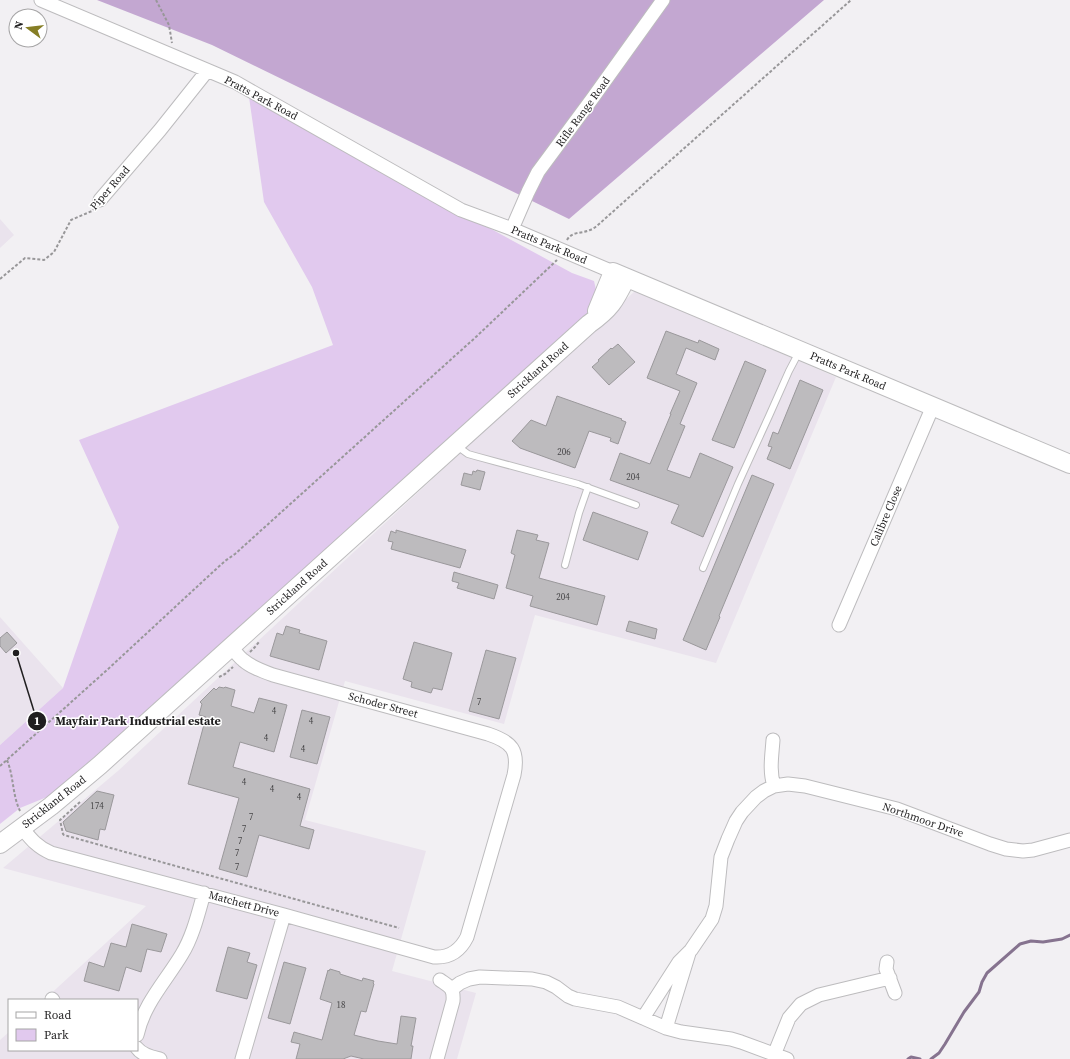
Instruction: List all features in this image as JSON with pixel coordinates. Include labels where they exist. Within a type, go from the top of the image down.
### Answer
[{"type":"street","name":"Pratts Park Road","points":[[41,0],[235,82],[461,210],[512,229],[1070,464]]},
{"type":"street","name":"Rifle Range Road","points":[[512,229],[538,172],[663,0]]},
{"type":"street","name":"Piper Road","points":[[100,200],[160,130],[207,70]]},
{"type":"street","name":"Strickland Road","points":[[0,844],[66,794],[100,765],[589,324],[619,275]]},
{"type":"street","name":"Calibre Close","points":[[839,625],[933,406]]},
{"type":"street","name":"Schoder Street","points":[[231,647],[249,664],[259,670],[273,675],[488,734],[503,740],[512,747],[516,759],[514,775],[467,937]]},
{"type":"street","points":[[773,740],[771,770],[774,786]]},
{"type":"street","name":"Northmoor Drive","points":[[643,1018],[679,962],[691,950],[712,919],[716,906],[722,857],[732,829],[748,805],[764,791],[774,786],[788,784],[805,786],[897,809],[1006,849],[1024,851],[1033,850],[1070,840]]},
{"type":"street","name":"Matchett Drive","points":[[25,825],[36,844],[50,853],[204,893],[434,957],[445,957],[456,952],[461,948],[467,937]]},
{"type":"street","points":[[138,1029],[154,995],[182,955],[189,942],[204,893]]},
{"type":"street","points":[[242,1059],[284,915]]},
{"type":"street","name":"Northmoor Drive","points":[[666,1028],[691,950]]},
{"type":"street","points":[[887,962],[886,969],[895,993]]},
{"type":"street","points":[[452,989],[469,979],[480,977],[532,979],[546,982],[568,996],[618,1007],[666,1028],[741,1042],[787,1059]]},
{"type":"street","points":[[774,1055],[789,1018],[801,1004],[819,995],[890,978]]},
{"type":"street","points":[[437,1059],[453,1001],[452,989],[440,980]]},
{"type":"street","points":[[138,1050],[144,1054],[160,1059]]},
{"type":"lane","points":[[703,568],[738,484],[789,371],[800,351]]},
{"type":"lane","points":[[456,444],[468,454],[588,487],[636,505]]},
{"type":"lane","points":[[565,565],[579,513],[588,487]]},
{"type":"path","points":[[156,0],[169,25],[172,43],[169,55]]},
{"type":"path","points":[[562,251],[569,236],[572,234],[589,231],[594,228],[851,0]]},
{"type":"path","name":"Piper Road","points":[[0,279],[25,258],[44,260],[54,252],[71,220],[92,211],[100,200]]},
{"type":"path","points":[[0,766],[225,561],[236,554],[287,506],[477,336],[553,264]]},
{"type":"path","points":[[7,760],[11,772],[16,801],[25,825]]},
{"type":"path","points":[[80,802],[60,820],[64,835],[399,928]]},
{"type":"shaded area","points":[[97,0],[824,0],[569,219],[212,45]]},
{"type":"shaded area","points":[[0,219],[14,235],[0,248]]},
{"type":"shaded area","points":[[635,291],[836,377],[716,663],[535,615],[504,724],[345,681],[305,820],[426,851],[392,971],[476,993],[457,1059],[0,1059],[0,1040],[8,1033],[8,1051],[138,1051],[138,999],[45,999],[146,906],[3,868],[119,770]]},
{"type":"shaded area","points":[[0,617],[63,688],[0,745]]},
{"type":"green space","points":[[249,97],[572,273],[594,281],[597,294],[589,314],[52,795],[20,808],[0,824],[0,745],[63,688],[119,527],[79,440],[333,345],[312,287],[264,202]]},
{"type":"building","points":[[666,331],[698,343],[699,340],[719,349],[715,360],[686,348],[676,374],[697,383],[680,424],[685,426],[667,470],[690,478],[700,453],[733,467],[703,537],[671,523],[679,505],[610,480],[620,453],[650,464],[680,391],[647,378]]},
{"type":"building","points":[[618,344],[635,362],[609,385],[592,367],[611,348],[612,349]]},
{"type":"building","points":[[745,361],[766,370],[734,448],[712,440]]},
{"type":"building","points":[[800,380],[823,390],[790,469],[767,459],[772,447],[768,446],[773,432],[778,434]]},
{"type":"building","points":[[557,396],[622,419],[621,420],[626,422],[618,444],[610,441],[611,438],[589,431],[575,468],[520,448],[512,441],[531,420],[546,426]]},
{"type":"building","points":[[477,470],[485,472],[480,490],[461,485],[464,473],[472,475],[473,471],[476,472]]},
{"type":"building","points":[[752,475],[774,484],[706,650],[683,640]]},
{"type":"building","points":[[593,512],[648,532],[638,560],[583,540]]},
{"type":"building","points":[[396,530],[466,550],[460,568],[391,549],[393,542],[388,541],[391,531],[396,533]]},
{"type":"building","points":[[517,530],[538,535],[536,540],[549,543],[539,578],[605,596],[597,625],[530,606],[533,596],[506,588],[515,555],[511,553]]},
{"type":"building","points":[[454,572],[498,585],[494,599],[457,588],[459,583],[452,581]]},
{"type":"building","points":[[629,621],[657,629],[655,639],[626,631]]},
{"type":"building","points":[[286,626],[300,630],[299,633],[327,641],[319,670],[270,656],[277,633],[283,635]]},
{"type":"building","points":[[7,632],[17,643],[6,653],[0,646],[0,638]]},
{"type":"building","points":[[414,642],[452,653],[442,690],[433,688],[431,693],[411,687],[412,682],[403,679]]},
{"type":"building","points":[[486,650],[516,658],[499,719],[469,711]]},
{"type":"building","points":[[219,687],[235,690],[231,706],[254,713],[259,698],[287,705],[274,752],[240,742],[233,767],[310,789],[300,826],[314,830],[309,849],[259,835],[247,877],[219,869],[239,798],[188,784],[206,717],[199,715],[202,704],[200,702],[214,688],[216,690]]},
{"type":"building","points":[[302,710],[330,717],[317,764],[290,757]]},
{"type":"building","points":[[97,791],[114,795],[105,830],[100,829],[98,840],[66,831],[63,822]]},
{"type":"building","points":[[132,924],[167,934],[161,952],[147,949],[141,972],[126,967],[119,991],[84,981],[89,962],[104,967],[111,943],[126,947]]},
{"type":"building","points":[[228,947],[250,953],[247,962],[257,965],[247,999],[216,991]]},
{"type":"building","points":[[284,962],[306,968],[290,1024],[268,1018]]},
{"type":"building","points":[[330,969],[362,981],[363,978],[374,981],[366,1012],[361,1011],[354,1035],[397,1044],[401,1016],[416,1018],[411,1046],[413,1046],[411,1059],[364,1059],[351,1056],[343,1059],[296,1059],[300,1044],[291,1042],[294,1032],[322,1040],[332,1003],[320,999],[328,970],[329,971]]},
{"type":"waterway","points":[[931,1059],[939,1053],[964,1012],[979,992],[987,973],[1020,944],[1031,941],[1043,942],[1062,939],[1070,935]]},
{"type":"waterway","points":[[908,1059],[911,1057],[920,1059]]},
{"type":"place","name":"Mayfair Park Industrial estate","points":[[16,653]]}]
